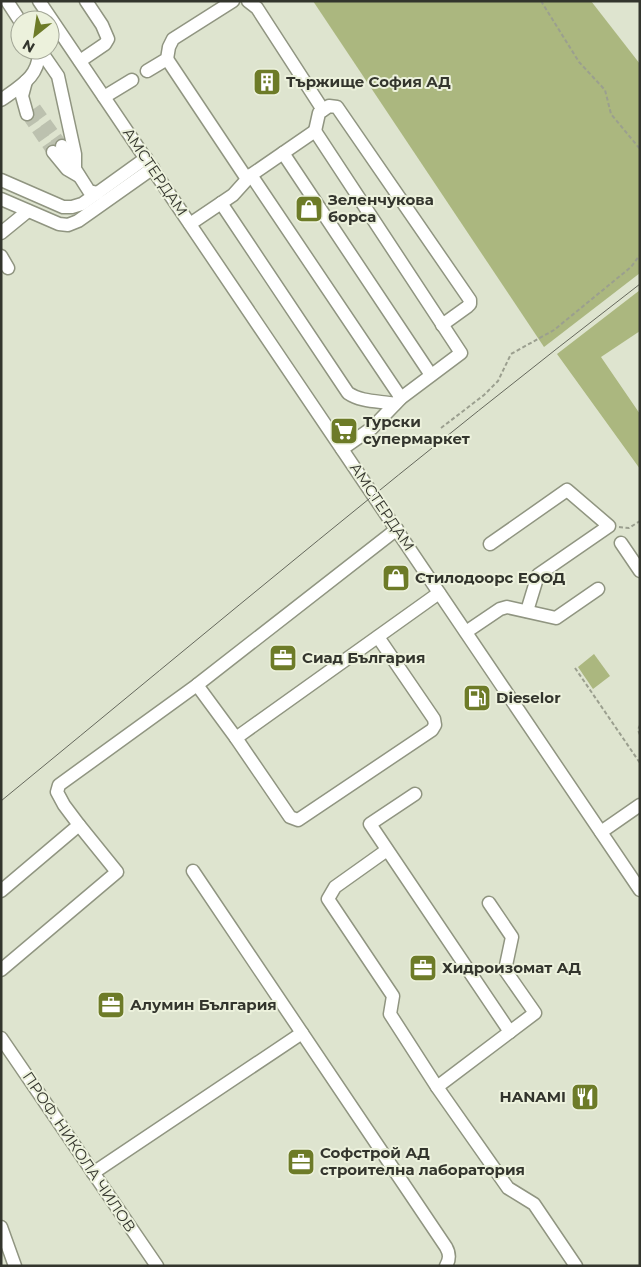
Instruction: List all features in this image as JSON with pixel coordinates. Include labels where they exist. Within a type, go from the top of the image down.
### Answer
[{"type":"street","name":"АМСТЕРДАМ","points":[[39,1],[640,890]]},
{"type":"street","points":[[80,61],[105,44],[108,39],[102,25],[86,1]]},
{"type":"street","points":[[233,1],[173,40],[169,47],[167,59],[249,177],[398,401]]},
{"type":"street","points":[[248,1],[257,8],[323,110]]},
{"type":"street","points":[[147,71],[167,59]]},
{"type":"street","points":[[2,97],[28,79],[37,68],[39,60]]},
{"type":"street","points":[[46,60],[58,76],[75,154],[77,173],[89,191],[98,193]]},
{"type":"street","points":[[28,79],[22,96],[31,111]]},
{"type":"street","points":[[104,97],[132,80]]},
{"type":"street","points":[[190,224],[233,195],[249,177],[315,131],[319,112],[329,106],[338,107],[470,300],[470,304],[442,325]]},
{"type":"street","points":[[315,131],[461,353],[398,401],[372,428],[342,449]]},
{"type":"street","points":[[58,149],[67,169],[77,173]]},
{"type":"street","points":[[283,153],[431,375]]},
{"type":"street","points":[[1,180],[63,207],[72,208],[82,204],[149,163]]},
{"type":"street","points":[[1,199],[59,224],[68,225],[78,221],[149,163]]},
{"type":"street","points":[[221,203],[348,393],[353,397],[363,400],[398,401]]},
{"type":"street","points":[[1,233],[28,210]]},
{"type":"street","points":[[1,256],[8,268]]},
{"type":"street","points":[[490,544],[568,490],[609,526],[538,575],[527,611]]},
{"type":"street","points":[[1,970],[117,872],[64,804],[57,792],[59,785],[196,685],[396,529]]},
{"type":"street","points":[[621,543],[640,571]]},
{"type":"street","points":[[466,632],[500,609],[508,607],[556,618],[598,589]]},
{"type":"street","points":[[236,738],[440,593]]},
{"type":"street","points":[[196,685],[236,738],[290,817],[295,820],[301,819],[432,730],[435,725],[434,719],[378,637]]},
{"type":"street","points":[[415,794],[370,824],[510,1032]]},
{"type":"street","points":[[601,832],[640,805]]},
{"type":"street","points":[[1,891],[79,825]]},
{"type":"street","points":[[387,850],[334,886],[328,899],[393,996],[390,1014],[437,1087],[508,1188],[534,1204],[576,1266]]},
{"type":"street","points":[[193,871],[446,1248],[449,1253],[449,1260],[446,1266]]},
{"type":"street","points":[[437,1087],[535,1014],[505,970],[512,937],[488,902]]},
{"type":"street","points":[[93,1172],[302,1033]]},
{"type":"street","name":"ПРОФ. НИКОЛА ЧИЛОВ","points":[[1,1038],[157,1266]]},
{"type":"street","points":[[1,1227],[14,1266]]},
{"type":"path","points":[[541,1],[579,62],[605,90],[611,114],[640,149]]},
{"type":"path","points":[[441,428],[484,395],[498,381],[511,354],[554,330],[631,267],[640,256]]},
{"type":"path","points":[[609,526],[629,528],[640,521]]},
{"type":"path","points":[[575,668],[640,762]]},
{"type":"path","points":[[640,725],[640,735]]},
{"type":"green space","points":[[313,1],[591,1],[640,64],[640,273],[544,347]]},
{"type":"green space","points":[[640,290],[640,331],[601,357],[640,414],[640,469],[557,354]]},
{"type":"green space","points":[[594,654],[610,676],[593,689],[578,667]]},
{"type":"tunnel","points":[[35,108],[62,146]]},
{"type":"tunnel","points":[[27,114],[53,152]]},
{"type":"tram line","points":[[1,801],[398,475],[640,284]]},
{"type":"place","name":"Тържище София АД","points":[[267,82]]},
{"type":"place","name":"Зеленчукова борса","points":[[309,209]]},
{"type":"place","name":"Турски супермаркет","points":[[344,431]]},
{"type":"place","name":"Стилодоорс ЕООД","points":[[396,578]]},
{"type":"place","name":"Сиад България","points":[[283,658]]},
{"type":"place","name":"Dieselor","points":[[477,698]]},
{"type":"place","name":"Хидроизомат АД","points":[[423,968]]},
{"type":"place","name":"Алумин България","points":[[111,1005]]},
{"type":"place","name":"HANAMI","points":[[585,1097]]},
{"type":"place","name":"Софстрой АД строителна лаборатория","points":[[301,1162]]}]
